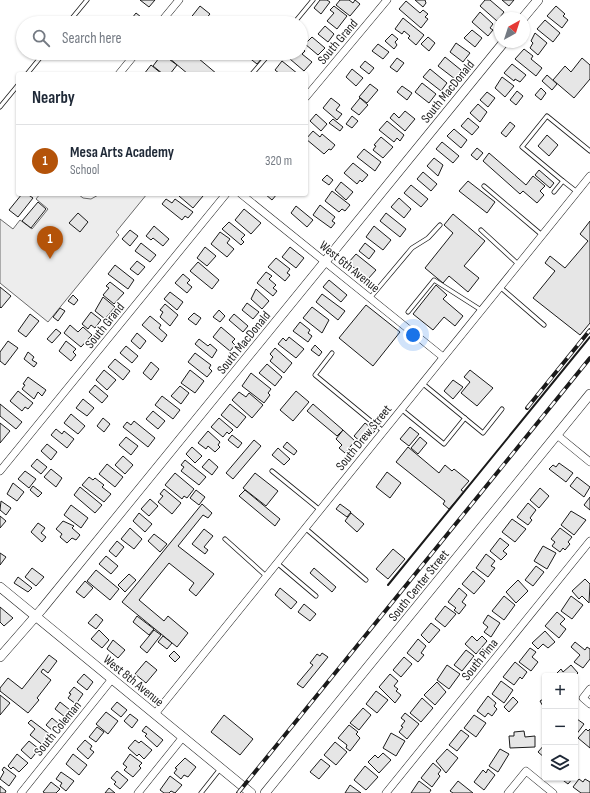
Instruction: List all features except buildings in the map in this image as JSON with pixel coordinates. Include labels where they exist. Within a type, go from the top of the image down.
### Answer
[{"type":"street","points":[[166,16],[179,0]]},
{"type":"street","name":"South Grand","points":[[308,95],[387,0]]},
{"type":"street","points":[[528,12],[538,0]]},
{"type":"street","name":"South MacDonald","points":[[0,657],[499,48]]},
{"type":"street","points":[[121,72],[130,60]]},
{"type":"street","name":"South Drew Street","points":[[155,714],[590,176]]},
{"type":"street","name":"South Grand","points":[[0,471],[224,196]]},
{"type":"street","name":"West 6th Avenue","points":[[243,196],[443,357]]},
{"type":"street","name":"South Center Street","points":[[265,793],[590,394]]},
{"type":"street","points":[[557,435],[590,462]]},
{"type":"street","name":"South Pima","points":[[386,793],[590,541]]},
{"type":"street","name":"West 8th Avenue","points":[[0,587],[251,793]]},
{"type":"street","name":"South Coleman","points":[[21,793],[112,679]]},
{"type":"street","points":[[590,689],[583,698],[590,704]]},
{"type":"street","points":[[138,793],[183,737]]},
{"type":"street","points":[[508,793],[526,771],[553,793]]},
{"type":"lane","points":[[74,16],[87,0]]},
{"type":"lane","points":[[300,16],[313,0]]},
{"type":"lane","points":[[29,72],[38,60]]},
{"type":"lane","points":[[254,72],[264,60]]},
{"type":"lane","points":[[0,107],[16,87]]},
{"type":"lane","points":[[577,192],[522,147],[548,116],[590,151]]},
{"type":"lane","points":[[554,192],[563,181]]},
{"type":"lane","points":[[484,186],[542,235]]},
{"type":"lane","points":[[370,298],[412,248],[428,238],[440,225]]},
{"type":"lane","points":[[481,230],[518,264]]},
{"type":"lane","points":[[408,312],[434,280],[481,310]]},
{"type":"lane","points":[[500,287],[544,325]]},
{"type":"lane","points":[[332,353],[315,375],[383,431]]},
{"type":"lane","points":[[422,383],[483,433],[502,409]]},
{"type":"lane","points":[[401,409],[444,444],[465,418]]},
{"type":"lane","points":[[272,470],[320,510]]},
{"type":"lane","points":[[305,528],[366,580]]},
{"type":"lane","points":[[225,539],[266,576]]},
{"type":"lane","points":[[277,563],[316,596]]},
{"type":"lane","points":[[201,793],[221,768]]},
{"type":"shaded area","points":[[38,196],[80,196],[83,198],[91,199],[96,196],[145,196],[116,232],[119,235],[48,322],[0,283],[0,219],[13,229],[20,220],[32,229],[48,209],[36,199]]},
{"type":"railway","points":[[527,408],[590,330]]},
{"type":"railway","points":[[238,793],[590,358]]},
{"type":"wall","points":[[388,585],[590,337]]},
{"type":"place","name":"Mesa Arts Academy","points":[[50,259]]}]
